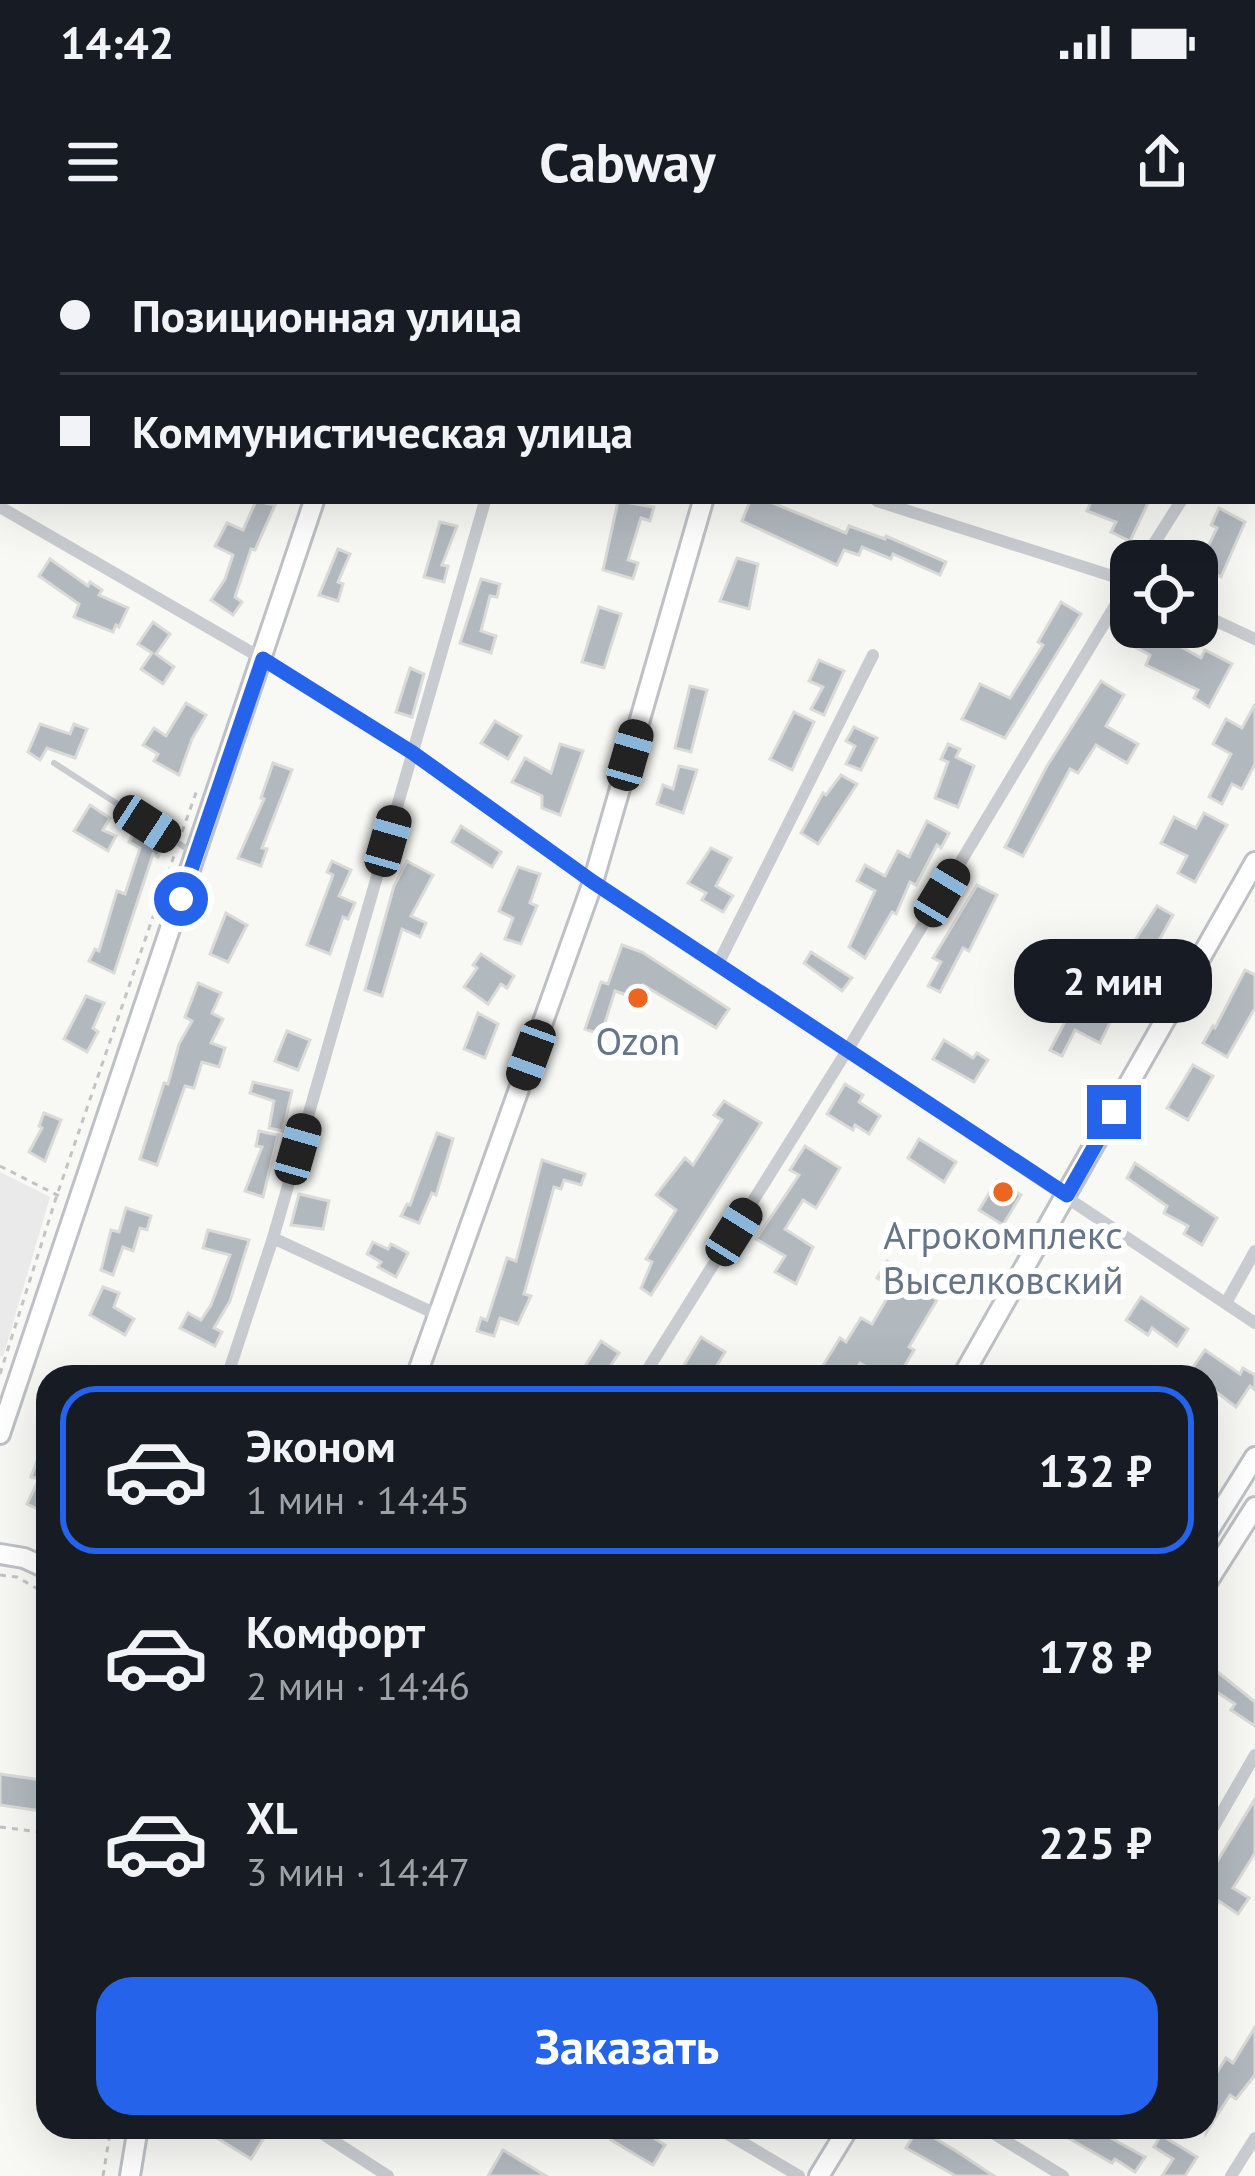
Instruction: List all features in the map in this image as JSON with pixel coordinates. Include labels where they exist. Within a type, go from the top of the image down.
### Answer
[{"type":"street","points":[[0,1434],[313,504]]},
{"type":"street","points":[[231,1365],[273,1238],[484,504]]},
{"type":"street","points":[[420,1365],[593,882],[702,504]]},
{"type":"street","points":[[887,504],[1110,574]]},
{"type":"street","points":[[1156,540],[1179,504]]},
{"type":"street","points":[[0,507],[263,659],[413,753],[593,882],[1255,1323]]},
{"type":"street","points":[[651,1365],[848,1050],[1110,613]]},
{"type":"street","points":[[1218,622],[1255,639]]},
{"type":"street","points":[[718,964],[873,655]]},
{"type":"street","points":[[969,1365],[1255,862]]},
{"type":"street","points":[[273,1238],[438,1315]]},
{"type":"street","points":[[1226,1303],[1255,1251]]},
{"type":"street","points":[[1218,1515],[1255,1456]]},
{"type":"street","points":[[1218,1565],[1255,1507]]},
{"type":"street","points":[[0,1554],[36,1564]]},
{"type":"street","points":[[1218,1819],[1255,1755]]},
{"type":"street","points":[[1232,2176],[1255,2138]]},
{"type":"street","points":[[130,2176],[136,2139]]},
{"type":"street","points":[[331,2139],[388,2176]]},
{"type":"street","points":[[736,2139],[799,2176]]},
{"type":"street","points":[[819,2176],[842,2139]]},
{"type":"street","points":[[1015,2139],[1058,2175]]},
{"type":"lane","points":[[54,763],[196,855]]},
{"type":"path","points":[[0,1374],[201,779]]},
{"type":"path","points":[[0,1166],[77,1205]]},
{"type":"path","points":[[0,1575],[17,1577],[36,1588]]},
{"type":"path","points":[[0,1827],[36,1832]]},
{"type":"path","points":[[103,2176],[109,2139]]},
{"type":"shaded area","points":[[0,1172],[50,1197],[3,1357],[0,1356]]},
{"type":"building","points":[[255,504],[275,505],[255,550],[251,549],[235,597],[242,602],[233,615],[211,600],[233,555],[215,546],[227,523],[243,530]]},
{"type":"building","points":[[617,504],[654,507],[650,521],[641,518],[628,560],[638,563],[633,579],[603,570]]},
{"type":"building","points":[[749,504],[775,504],[846,533],[849,526],[886,536],[946,562],[940,575],[893,554],[891,559],[862,547],[859,555],[844,550],[837,565],[742,521]]},
{"type":"building","points":[[1090,504],[1148,504],[1130,540],[1111,532],[1116,522],[1087,511]]},
{"type":"building","points":[[1219,508],[1245,522],[1221,577],[1218,540],[1211,540],[1217,528],[1211,525]]},
{"type":"building","points":[[440,522],[457,526],[442,565],[448,566],[444,582],[424,577]]},
{"type":"building","points":[[338,549],[350,554],[338,582],[343,584],[338,601],[319,595]]},
{"type":"building","points":[[737,558],[758,564],[749,609],[720,601]]},
{"type":"building","points":[[50,559],[88,586],[90,582],[102,590],[99,595],[128,608],[119,627],[113,632],[74,617],[79,604],[39,576]]},
{"type":"building","points":[[481,579],[500,584],[497,597],[490,596],[481,631],[496,636],[491,653],[460,643]]},
{"type":"building","points":[[1061,602],[1081,614],[1005,738],[962,719],[980,684],[1010,698],[1043,645],[1038,642]]},
{"type":"building","points":[[599,607],[621,614],[604,668],[582,662]]},
{"type":"building","points":[[153,622],[170,634],[156,654],[174,667],[163,684],[141,669],[152,653],[138,644]]},
{"type":"building","points":[[1137,648],[1183,648],[1201,658],[1205,650],[1232,664],[1209,707],[1194,698],[1198,690],[1146,665],[1150,655]]},
{"type":"building","points":[[819,660],[844,671],[824,715],[811,709],[823,687],[809,681]]},
{"type":"building","points":[[410,668],[424,674],[412,717],[396,712]]},
{"type":"building","points":[[1101,681],[1124,695],[1106,726],[1138,744],[1127,763],[1096,745],[1078,773],[1070,769],[1023,856],[1005,847],[1047,766]]},
{"type":"building","points":[[690,686],[707,690],[691,752],[675,748]]},
{"type":"building","points":[[186,703],[206,715],[179,775],[154,761],[158,754],[143,745],[154,728],[166,736]]},
{"type":"building","points":[[1255,704],[1255,764],[1242,789],[1232,784],[1222,804],[1209,797],[1231,754],[1213,744],[1226,719],[1242,728]]},
{"type":"building","points":[[794,712],[814,722],[792,770],[770,759]]},
{"type":"building","points":[[495,721],[521,736],[508,759],[481,743]]},
{"type":"building","points":[[40,724],[70,734],[74,724],[87,729],[75,758],[47,748],[40,760],[28,752]]},
{"type":"building","points":[[854,727],[877,738],[861,770],[846,764],[855,746],[846,741]]},
{"type":"building","points":[[560,744],[583,751],[560,815],[542,808],[542,796],[512,782],[525,758],[551,773]]},
{"type":"building","points":[[948,744],[960,749],[956,757],[974,766],[958,807],[935,798],[948,762],[941,759]]},
{"type":"building","points":[[273,763],[292,770],[262,848],[267,849],[261,866],[238,858],[264,799]]},
{"type":"building","points":[[679,766],[697,770],[683,813],[657,804],[663,785],[673,789]]},
{"type":"building","points":[[841,775],[857,784],[818,844],[801,833],[823,793]]},
{"type":"building","points":[[90,805],[110,818],[103,830],[116,836],[108,851],[74,831]]},
{"type":"building","points":[[1204,813],[1227,825],[1195,882],[1178,873],[1187,856],[1161,843],[1174,817],[1196,828]]},
{"type":"building","points":[[927,821],[949,833],[941,848],[937,845],[916,885],[910,882],[896,914],[892,912],[865,958],[849,947],[875,891],[857,881],[865,865],[885,876],[898,851],[909,857]]},
{"type":"building","points":[[461,826],[501,852],[492,867],[452,842]]},
{"type":"building","points":[[135,830],[164,844],[158,857],[153,854],[114,973],[89,961],[95,949],[99,951],[117,891],[125,894],[140,848],[129,842]]},
{"type":"building","points":[[711,848],[731,858],[716,886],[733,896],[723,912],[702,900],[706,893],[688,883]]},
{"type":"building","points":[[332,861],[351,870],[339,896],[355,903],[348,919],[343,917],[330,954],[307,945],[333,875],[327,872]]},
{"type":"building","points":[[407,861],[433,875],[411,916],[426,923],[420,937],[402,929],[382,996],[365,990],[394,886]]},
{"type":"building","points":[[518,867],[540,874],[530,903],[537,906],[521,944],[505,939],[513,918],[499,911]]},
{"type":"building","points":[[977,885],[997,895],[969,951],[963,948],[940,992],[928,986],[941,962],[933,958]]},
{"type":"building","points":[[1157,906],[1173,915],[1151,955],[1132,945]]},
{"type":"building","points":[[226,913],[247,925],[228,962],[210,954]]},
{"type":"building","points":[[622,945],[642,952],[729,1009],[716,1028],[643,985],[638,999],[615,991],[601,1035],[585,1029],[601,982],[608,984]]},
{"type":"building","points":[[811,952],[852,978],[842,991],[804,963]]},
{"type":"building","points":[[481,954],[514,976],[507,988],[501,984],[488,1004],[464,987]]},
{"type":"building","points":[[1113,966],[1133,976],[1100,1043],[1075,1030],[1062,1056],[1050,1050],[1067,1018],[1058,1013],[1063,1003],[1069,1006],[1084,977],[1102,987]]},
{"type":"building","points":[[1245,970],[1255,975],[1255,1008],[1227,1057],[1203,1043]]},
{"type":"building","points":[[198,983],[221,993],[212,1013],[223,1019],[211,1043],[225,1048],[219,1067],[202,1062],[194,1088],[185,1086],[157,1165],[140,1159],[164,1083],[168,1084],[179,1044],[192,1021],[185,1017]]},
{"type":"building","points":[[86,996],[104,1003],[93,1028],[98,1032],[87,1052],[64,1039]]},
{"type":"building","points":[[478,1013],[498,1024],[485,1058],[464,1049]]},
{"type":"building","points":[[287,1031],[310,1040],[298,1070],[275,1061]]},
{"type":"building","points":[[944,1040],[973,1058],[977,1053],[988,1060],[974,1082],[933,1059]]},
{"type":"building","points":[[1193,1065],[1213,1076],[1188,1120],[1167,1108]]},
{"type":"building","points":[[253,1082],[292,1091],[283,1131],[269,1128],[274,1101],[250,1093]]},
{"type":"building","points":[[845,1084],[863,1095],[859,1102],[880,1116],[869,1134],[827,1114]]},
{"type":"building","points":[[724,1101],[761,1123],[651,1295],[641,1288],[652,1262],[646,1259],[676,1210],[656,1195],[685,1158],[693,1165],[722,1120],[714,1115]]},
{"type":"building","points":[[44,1113],[61,1120],[45,1161],[29,1152]]},
{"type":"building","points":[[259,1131],[278,1135],[263,1197],[245,1191],[262,1147],[256,1146]]},
{"type":"building","points":[[437,1133],[453,1139],[436,1195],[432,1193],[419,1223],[401,1216],[410,1205]]},
{"type":"building","points":[[919,1139],[956,1162],[944,1182],[908,1158]]},
{"type":"building","points":[[805,1146],[840,1168],[816,1208],[803,1200],[785,1229],[813,1247],[796,1284],[775,1272],[785,1256],[756,1239],[799,1175],[790,1170]]},
{"type":"building","points":[[542,1160],[585,1174],[581,1185],[564,1180],[561,1189],[554,1187],[524,1294],[531,1296],[518,1324],[500,1318],[494,1336],[477,1331],[481,1318],[487,1320],[507,1258],[516,1261]]},
{"type":"building","points":[[1135,1163],[1217,1218],[1202,1245],[1184,1234],[1188,1226],[1164,1213],[1167,1206],[1127,1178]]},
{"type":"building","points":[[997,1180],[1021,1195],[1003,1225],[979,1210]]},
{"type":"building","points":[[299,1194],[329,1201],[323,1229],[291,1225]]},
{"type":"building","points":[[126,1208],[151,1216],[147,1230],[140,1228],[133,1251],[123,1247],[113,1275],[101,1270],[111,1230],[119,1232]]},
{"type":"building","points":[[208,1230],[249,1240],[230,1301],[214,1328],[222,1332],[215,1346],[180,1328],[188,1313],[201,1320],[230,1255],[203,1248]]},
{"type":"building","points":[[373,1242],[408,1253],[396,1277],[367,1254]]},
{"type":"building","points":[[887,1261],[901,1270],[898,1276],[937,1300],[909,1347],[914,1350],[905,1365],[823,1365],[840,1338],[846,1342],[861,1318],[872,1324],[893,1288],[877,1278]]},
{"type":"building","points":[[103,1287],[119,1293],[114,1307],[134,1319],[125,1335],[90,1315]]},
{"type":"building","points":[[1141,1297],[1188,1329],[1177,1346],[1152,1328],[1148,1335],[1126,1320]]},
{"type":"building","points":[[701,1337],[725,1352],[717,1365],[684,1365]]},
{"type":"building","points":[[601,1341],[619,1353],[611,1365],[586,1365]]},
{"type":"building","points":[[1205,1350],[1240,1374],[1243,1368],[1255,1375],[1255,1390],[1250,1386],[1236,1407],[1218,1393],[1218,1365],[1194,1365]]},
{"type":"building","points":[[36,1485],[36,1508],[27,1504]]},
{"type":"building","points":[[1218,1672],[1255,1702],[1255,1726],[1231,1710],[1235,1704],[1218,1693]]},
{"type":"building","points":[[0,1774],[36,1779],[36,1810],[0,1805]]},
{"type":"building","points":[[1255,1799],[1255,1853],[1233,1888],[1249,1898],[1238,1914],[1218,1903],[1218,1860]]},
{"type":"building","points":[[1255,2027],[1255,2075],[1236,2099],[1230,2095],[1218,2114],[1218,2071],[1226,2058],[1233,2063]]},
{"type":"building","points":[[218,2139],[263,2139],[251,2159]]},
{"type":"building","points":[[655,2139],[665,2145],[653,2165],[611,2140]]},
{"type":"building","points":[[911,2139],[935,2139],[994,2176],[956,2176],[906,2148]]},
{"type":"building","points":[[1070,2139],[1113,2139],[1145,2157],[1135,2172],[1115,2159],[1112,2163]]},
{"type":"building","points":[[1159,2139],[1168,2139],[1197,2157],[1185,2176],[1162,2176],[1173,2159],[1154,2147]]},
{"type":"building","points":[[503,2150],[546,2176],[488,2176]]},
{"type":"place","name":"Ozon","points":[[638,998]]},
{"type":"place","name":"Агрокомплекс Выселковский","points":[[1003,1192]]},
{"type":"route","points":[[181,899],[263,659],[413,753],[593,882],[1067,1195],[1114,1112]]}]
